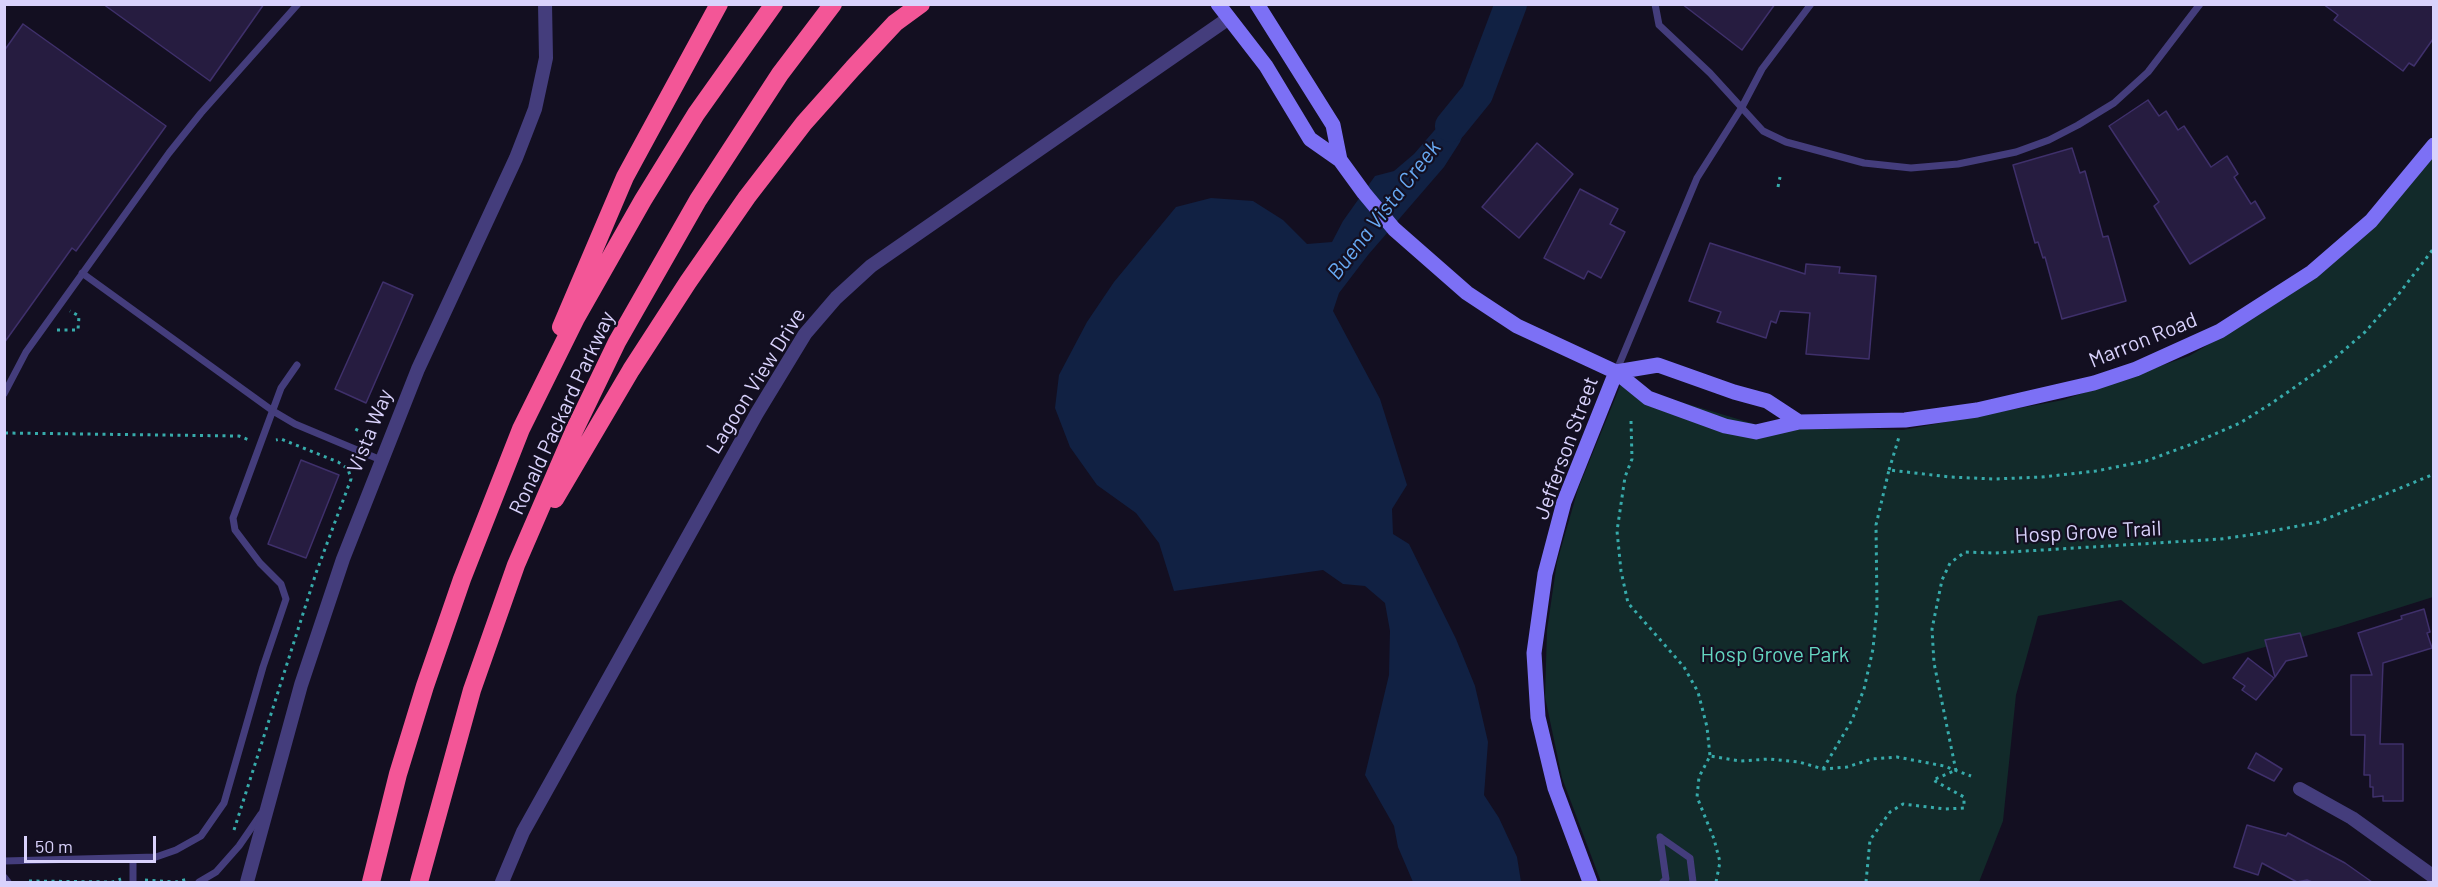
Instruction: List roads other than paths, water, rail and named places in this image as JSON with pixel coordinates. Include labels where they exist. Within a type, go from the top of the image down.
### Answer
[{"type":"highway","points":[[521,429],[572,299],[625,177],[719,4]]},
{"type":"highway","name":"Ronald Packard Parkway","points":[[371,882],[398,774],[425,686],[466,569],[521,429],[576,318],[643,200],[696,114],[774,4]]},
{"type":"highway","name":"Ronald Packard Parkway","points":[[419,882],[472,690],[516,565],[579,421],[617,342],[698,200],[780,74],[833,4]]},
{"type":"highway","points":[[516,565],[631,370],[747,197],[804,123],[839,84],[895,23],[921,4]]},
{"type":"main road","name":"Jefferson Street","points":[[1218,4],[1266,66],[1310,139],[1340,160],[1394,229],[1490,310],[1517,326],[1616,372],[1564,502],[1545,574],[1534,653],[1538,717],[1552,778],[1590,882]]},
{"type":"main road","name":"Jefferson Street","points":[[1257,4],[1334,125],[1340,160]]},
{"type":"main road","name":"Marron Road","points":[[1616,372],[1648,398],[1725,426],[1756,432],[1799,422],[1905,420],[1977,410],[2094,383],[2136,369],[2220,331],[2312,272],[2371,221],[2433,145]]},
{"type":"main road","points":[[1616,372],[1658,365],[1734,392],[1767,401],[1799,422]]},
{"type":"street","name":"Vista Way","points":[[247,882],[304,675],[344,559],[418,369],[516,158],[535,109],[546,58],[545,4]]},
{"type":"street","name":"Lagoon View Drive","points":[[502,882],[523,832],[757,413],[806,334],[836,298],[871,266],[1229,18]]},
{"type":"street","points":[[2300,789],[2352,818],[2433,877]]},
{"type":"lane","points":[[4,394],[26,352],[201,113],[273,35],[298,4]]},
{"type":"lane","points":[[1655,4],[1659,25],[1710,73],[1763,131],[1786,142],[1864,163],[1911,168],[1958,164],[2016,152],[2049,140],[2114,103],[2148,72],[2200,4]]},
{"type":"lane","points":[[1616,372],[1697,178],[1742,107],[1762,69],[1811,4]]},
{"type":"lane","points":[[82,273],[273,411],[295,424],[381,460]]},
{"type":"lane","points":[[4,861],[156,857],[176,850],[201,836],[224,803],[262,667],[286,599],[281,584],[260,563],[235,530],[233,518],[281,388],[297,365]]},
{"type":"lane","points":[[199,882],[216,872],[239,846],[266,807]]},
{"type":"lane","points":[[1663,882],[1666,879],[1660,837],[1690,858],[1693,882]]},
{"type":"lane","points":[[133,858],[133,882]]},
{"type":"lane","points":[[5,878],[8,882]]},
{"type":"water","points":[[1477,94],[1460,142],[1444,167],[1368,255],[1339,293],[1333,311],[1380,399],[1407,485],[1392,509],[1393,534],[1409,544],[1456,639],[1475,686],[1488,742],[1484,795],[1499,818],[1517,857],[1521,882],[1413,882],[1398,847],[1394,826],[1365,775],[1389,675],[1390,631],[1385,603],[1365,586],[1343,584],[1323,570],[1174,591],[1159,543],[1136,513],[1097,485],[1070,447],[1055,408],[1059,375],[1087,322],[1114,282],[1176,207],[1211,198],[1253,201],[1283,220],[1307,244],[1332,242],[1343,221],[1375,176],[1394,171],[1414,154],[1465,95]]},
{"type":"waterway","name":"Buena Vista Creek","points":[[1451,126],[1477,94],[1511,4]]},
{"type":"park label","name":"Hosp Grove Park","points":[[1775,655]]}]
